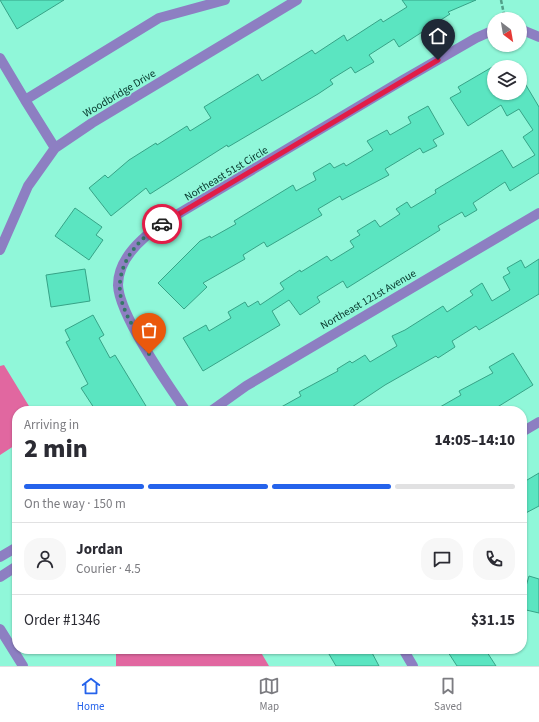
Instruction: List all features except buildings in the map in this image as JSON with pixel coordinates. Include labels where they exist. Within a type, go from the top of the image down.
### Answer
[{"type":"street","points":[[25,100],[159,18],[225,0]]},
{"type":"street","name":"Woodbridge Drive","points":[[1,244],[28,186],[55,148],[92,123],[297,0]]},
{"type":"street","points":[[527,32],[539,37]]},
{"type":"street","name":"Northeast 51st Circle","points":[[183,406],[154,364],[124,308],[118,285],[122,268],[133,249],[148,233],[161,224],[403,80],[487,33]]},
{"type":"street","points":[[0,58],[55,148]]},
{"type":"street","name":"Northeast 121st Avenue","points":[[218,406],[246,386],[539,213]]},
{"type":"street","points":[[527,429],[539,422]]},
{"type":"street","points":[[0,557],[12,550]]},
{"type":"street","points":[[0,577],[12,569]]},
{"type":"street","points":[[0,629],[12,648]]},
{"type":"street","points":[[16,654],[23,666]]},
{"type":"street","points":[[406,654],[412,666]]},
{"type":"path","points":[[501,0],[504,12]]},
{"type":"shaded area","points":[[4,365],[29,406],[12,406],[12,447],[0,455],[0,366]]},
{"type":"shaded area","points":[[116,654],[262,654],[269,666],[116,666]]},
{"type":"way so far","points":[[149,354],[124,308],[118,285],[122,268],[133,249],[148,233],[162,224]]},
{"type":"route","points":[[162,224],[205,200],[438,60]]}]
